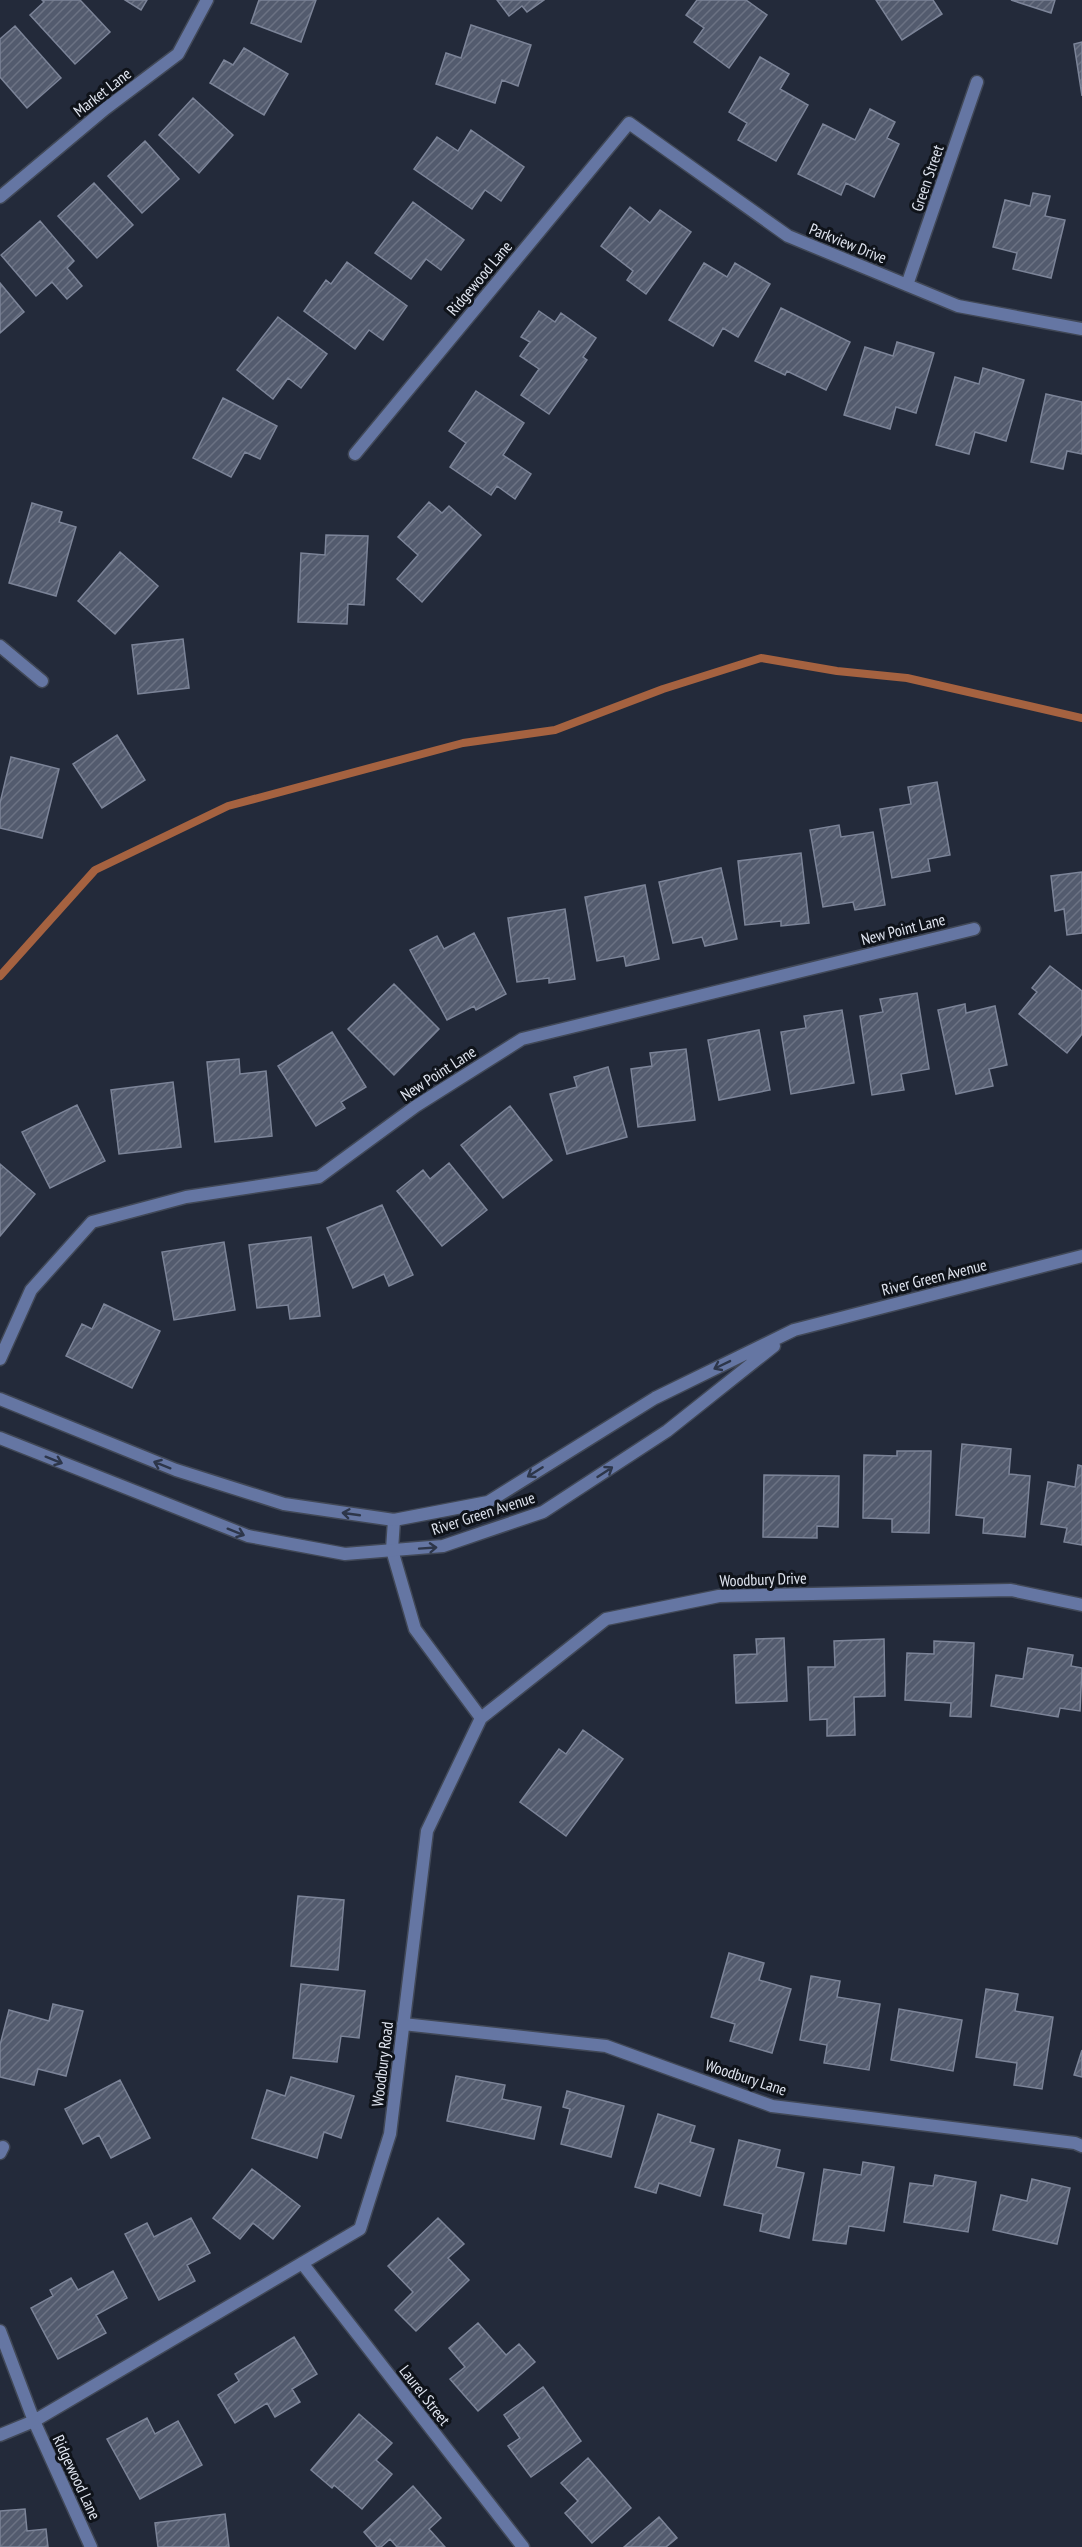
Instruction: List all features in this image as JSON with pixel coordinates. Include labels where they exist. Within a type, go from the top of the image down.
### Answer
[{"type":"street","name":"Market Lane","points":[[0,196],[105,109],[178,54],[207,0]]},
{"type":"street","name":"Green Street","points":[[908,285],[977,82]]},
{"type":"street","name":"Parkview Drive","points":[[629,123],[788,236],[958,306],[1082,329]]},
{"type":"street","name":"Ridgewood Lane","points":[[355,454],[629,123]]},
{"type":"street","points":[[0,646],[42,681]]},
{"type":"street","name":"New Point Lane","points":[[0,1359],[31,1290],[92,1222],[186,1197],[320,1177],[416,1106],[522,1039],[974,929]]},
{"type":"street","name":"River Green Avenue","points":[[0,1400],[176,1470],[284,1504],[394,1521],[488,1502],[655,1398],[794,1330],[1082,1256]]},
{"type":"street","name":"River Green Avenue","points":[[0,1438],[248,1536],[345,1554],[443,1546],[543,1512],[667,1431],[794,1330]]},
{"type":"street","points":[[394,1521],[393,1550],[416,1629],[481,1718]]},
{"type":"street","name":"Woodbury Drive","points":[[481,1718],[606,1619],[719,1596],[1011,1590],[1082,1605]]},
{"type":"street","name":"Woodbury Road","points":[[0,2435],[34,2421],[360,2229],[390,2134],[427,1831],[481,1718]]},
{"type":"street","name":"Woodbury Lane","points":[[403,2024],[606,2046],[772,2106],[1076,2142],[1082,2146]]},
{"type":"street","name":"Laurel Street","points":[[302,2263],[524,2547]]},
{"type":"street","name":"Ridgewood Lane","points":[[0,2331],[34,2421],[92,2547]]},
{"type":"building","points":[[42,0],[80,0],[110,32],[75,64],[30,15],[44,2]]},
{"type":"building","points":[[125,0],[147,0],[141,10]]},
{"type":"building","points":[[259,0],[316,0],[301,42],[251,23]]},
{"type":"building","points":[[497,0],[544,0],[527,12],[522,6],[509,16]]},
{"type":"building","points":[[697,0],[746,0],[767,15],[729,68],[694,42],[704,28],[686,15]]},
{"type":"building","points":[[876,0],[933,0],[942,14],[902,40]]},
{"type":"building","points":[[1011,0],[1055,0],[1051,13]]},
{"type":"building","points":[[471,25],[531,45],[518,86],[502,80],[495,103],[436,84],[446,53],[461,58]]},
{"type":"building","points":[[15,26],[61,78],[27,108],[0,77],[0,39]]},
{"type":"building","points":[[1082,42],[1082,96],[1074,44]]},
{"type":"building","points":[[244,48],[288,74],[264,115],[210,83],[224,60],[233,65]]},
{"type":"building","points":[[760,57],[789,74],[780,89],[808,105],[776,161],[738,140],[747,123],[729,112]]},
{"type":"building","points":[[193,98],[233,135],[199,173],[159,135]]},
{"type":"building","points":[[870,109],[895,122],[887,138],[899,144],[874,197],[846,183],[841,195],[798,174],[823,124],[855,140]]},
{"type":"building","points":[[471,130],[524,167],[501,201],[485,190],[472,209],[414,169],[437,137],[458,151]]},
{"type":"building","points":[[145,141],[179,179],[142,213],[108,176]]},
{"type":"building","points":[[94,183],[133,225],[97,258],[58,216]]},
{"type":"building","points":[[1033,193],[1050,196],[1045,216],[1065,220],[1051,278],[1013,269],[1017,253],[993,247],[1005,200],[1030,206]]},
{"type":"building","points":[[413,202],[464,240],[441,270],[426,259],[411,279],[375,253]]},
{"type":"building","points":[[630,207],[650,223],[660,210],[691,232],[646,294],[627,280],[633,271],[601,246]]},
{"type":"building","points":[[40,221],[74,261],[67,268],[82,286],[67,299],[52,282],[36,296],[1,255]]},
{"type":"building","points":[[347,262],[407,306],[383,340],[369,330],[355,349],[304,311],[326,280],[331,284]]},
{"type":"building","points":[[704,263],[727,277],[735,263],[770,284],[738,337],[723,328],[713,346],[669,320]]},
{"type":"building","points":[[0,283],[24,312],[0,333]]},
{"type":"building","points":[[781,308],[850,342],[826,390],[787,371],[785,375],[755,361]]},
{"type":"building","points":[[539,311],[555,322],[561,313],[596,338],[583,357],[587,360],[549,414],[521,395],[539,369],[520,356],[530,342],[521,337]]},
{"type":"building","points":[[278,317],[327,354],[301,388],[288,378],[273,399],[237,370]]},
{"type":"building","points":[[897,342],[934,353],[916,413],[896,407],[890,429],[844,415],[865,347],[893,356]]},
{"type":"building","points":[[983,368],[1024,380],[1006,441],[975,432],[969,454],[936,445],[955,377],[979,384]]},
{"type":"building","points":[[476,391],[524,423],[503,455],[531,474],[515,499],[497,486],[491,495],[450,467],[466,443],[449,431]]},
{"type":"building","points":[[1046,394],[1082,402],[1082,454],[1067,451],[1063,469],[1031,462]]},
{"type":"building","points":[[223,398],[277,426],[260,459],[245,452],[231,477],[193,458]]},
{"type":"building","points":[[429,502],[442,513],[449,506],[481,535],[422,602],[397,579],[418,555],[398,537]]},
{"type":"building","points":[[32,503],[62,512],[59,522],[76,527],[56,596],[9,583]]},
{"type":"building","points":[[326,535],[368,536],[364,605],[348,604],[347,624],[298,622],[301,553],[325,555]]},
{"type":"building","points":[[120,552],[158,586],[115,634],[78,601]]},
{"type":"building","points":[[183,639],[189,688],[138,694],[132,645]]},
{"type":"building","points":[[117,735],[145,780],[102,808],[73,764]]},
{"type":"building","points":[[11,757],[59,769],[42,838],[0,828],[0,803]]},
{"type":"building","points":[[937,782],[950,855],[928,859],[930,871],[892,878],[880,809],[911,804],[908,787]]},
{"type":"building","points":[[839,825],[841,837],[873,832],[885,905],[855,910],[853,902],[823,907],[810,830]]},
{"type":"building","points":[[801,853],[809,923],[781,926],[781,921],[745,925],[738,861]]},
{"type":"building","points":[[721,868],[737,939],[705,946],[702,937],[673,943],[659,882]]},
{"type":"building","points":[[1082,872],[1082,933],[1067,935],[1064,909],[1055,911],[1051,876]]},
{"type":"building","points":[[645,885],[659,959],[626,966],[624,956],[597,961],[585,897]]},
{"type":"building","points":[[565,909],[575,979],[549,983],[549,978],[517,982],[508,918]]},
{"type":"building","points":[[474,933],[506,994],[476,1010],[474,1006],[447,1020],[410,950],[437,936],[444,949]]},
{"type":"building","points":[[1050,966],[1082,991],[1082,1034],[1067,1053],[1019,1014],[1037,992],[1032,988]]},
{"type":"building","points":[[394,984],[439,1029],[394,1075],[348,1029]]},
{"type":"building","points":[[917,993],[929,1069],[901,1074],[904,1090],[872,1095],[860,1016],[883,1012],[880,999]]},
{"type":"building","points":[[965,1004],[966,1013],[995,1006],[1007,1065],[989,1069],[993,1086],[956,1094],[938,1010]]},
{"type":"building","points":[[842,1010],[854,1083],[791,1094],[781,1032],[806,1028],[804,1016]]},
{"type":"building","points":[[759,1030],[770,1090],[719,1100],[708,1040]]},
{"type":"building","points":[[332,1032],[366,1087],[341,1102],[345,1108],[316,1126],[278,1066]]},
{"type":"building","points":[[686,1049],[695,1120],[638,1127],[631,1069],[652,1066],[650,1053]]},
{"type":"building","points":[[239,1059],[240,1074],[266,1071],[272,1136],[215,1142],[207,1062]]},
{"type":"building","points":[[608,1067],[627,1137],[567,1154],[550,1094],[577,1087],[574,1077]]},
{"type":"building","points":[[173,1082],[181,1147],[119,1154],[111,1090]]},
{"type":"building","points":[[77,1105],[105,1161],[50,1188],[22,1132]]},
{"type":"building","points":[[510,1106],[552,1160],[503,1198],[461,1145]]},
{"type":"building","points":[[449,1163],[487,1210],[442,1246],[397,1191],[423,1170],[430,1179]]},
{"type":"building","points":[[0,1164],[35,1194],[0,1236]]},
{"type":"building","points":[[382,1205],[413,1275],[389,1286],[384,1274],[353,1288],[327,1228]]},
{"type":"building","points":[[311,1237],[320,1316],[290,1319],[288,1305],[257,1308],[249,1245]]},
{"type":"building","points":[[224,1242],[235,1310],[174,1320],[162,1252]]},
{"type":"building","points":[[104,1304],[160,1331],[132,1388],[66,1356],[82,1324],[92,1329]]},
{"type":"building","points":[[962,1444],[1011,1449],[1009,1474],[1030,1476],[1025,1537],[983,1533],[984,1518],[956,1515]]},
{"type":"building","points":[[897,1451],[931,1451],[929,1533],[892,1532],[892,1519],[863,1518],[864,1455],[897,1456]]},
{"type":"building","points":[[1078,1465],[1082,1466],[1082,1545],[1064,1542],[1067,1528],[1041,1524],[1048,1482],[1075,1487]]},
{"type":"building","points":[[764,1475],[839,1476],[838,1527],[817,1526],[817,1538],[763,1537]]},
{"type":"building","points":[[784,1638],[787,1701],[736,1703],[734,1655],[757,1654],[756,1639]]},
{"type":"building","points":[[884,1639],[885,1696],[854,1697],[855,1735],[827,1736],[827,1719],[810,1720],[808,1667],[835,1667],[834,1641]]},
{"type":"building","points":[[934,1641],[974,1643],[971,1717],[950,1716],[951,1703],[905,1700],[907,1653],[934,1654]]},
{"type":"building","points":[[1028,1648],[1073,1655],[1071,1666],[1082,1668],[1080,1711],[1060,1708],[1058,1717],[991,1706],[996,1675],[1023,1679]]},
{"type":"building","points":[[583,1730],[623,1759],[566,1836],[520,1802],[559,1749],[566,1754]]},
{"type":"building","points":[[298,1896],[344,1900],[338,1970],[291,1966]]},
{"type":"building","points":[[729,1953],[764,1963],[759,1980],[791,1989],[772,2053],[730,2041],[735,2024],[711,2017]]},
{"type":"building","points":[[811,1976],[840,1981],[837,1997],[880,2004],[869,2070],[824,2063],[827,2045],[800,2040]]},
{"type":"building","points":[[301,1984],[365,1991],[359,2038],[341,2036],[337,2062],[293,2058]]},
{"type":"building","points":[[986,1989],[1018,1994],[1015,2011],[1053,2017],[1042,2089],[1014,2085],[1017,2063],[976,2057]]},
{"type":"building","points":[[53,2004],[83,2011],[66,2076],[38,2069],[34,2085],[0,2077],[0,2045],[9,2010],[49,2021]]},
{"type":"building","points":[[899,2009],[962,2020],[953,2071],[891,2060]]},
{"type":"building","points":[[1082,2050],[1082,2077],[1074,2075]]},
{"type":"building","points":[[456,2076],[505,2085],[502,2099],[541,2107],[534,2139],[447,2121]]},
{"type":"building","points":[[291,2077],[354,2096],[341,2138],[324,2132],[317,2158],[252,2138],[267,2090],[285,2096]]},
{"type":"building","points":[[120,2080],[150,2138],[111,2158],[99,2135],[83,2144],[65,2109]]},
{"type":"building","points":[[567,2091],[624,2106],[611,2157],[561,2144],[570,2109],[563,2107]]},
{"type":"building","points":[[658,2114],[695,2126],[690,2142],[714,2149],[700,2196],[659,2183],[656,2193],[635,2187]]},
{"type":"building","points":[[739,2140],[780,2150],[776,2167],[804,2173],[789,2238],[760,2231],[763,2214],[724,2205]]},
{"type":"building","points":[[863,2162],[894,2167],[884,2231],[849,2226],[846,2244],[813,2240],[824,2169],[861,2175]]},
{"type":"building","points":[[252,2169],[300,2206],[273,2239],[253,2223],[240,2239],[213,2218]]},
{"type":"building","points":[[935,2175],[976,2182],[968,2232],[904,2222],[910,2183],[933,2186]]},
{"type":"building","points":[[1032,2179],[1070,2188],[1057,2244],[993,2230],[1001,2195],[1027,2201]]},
{"type":"building","points":[[191,2218],[210,2253],[187,2265],[195,2281],[159,2300],[125,2234],[147,2223],[154,2237]]},
{"type":"building","points":[[438,2218],[464,2244],[448,2258],[469,2280],[416,2331],[395,2310],[413,2292],[388,2266]]},
{"type":"building","points":[[113,2271],[127,2298],[96,2315],[106,2333],[58,2359],[31,2308],[53,2296],[50,2290],[71,2278],[78,2290]]},
{"type":"building","points":[[478,2323],[506,2355],[519,2344],[535,2362],[478,2411],[450,2379],[465,2367],[449,2348]]},
{"type":"building","points":[[294,2337],[317,2374],[292,2389],[300,2402],[275,2417],[267,2403],[235,2423],[218,2395],[239,2381],[235,2374]]},
{"type":"building","points":[[543,2387],[581,2441],[531,2477],[508,2446],[520,2438],[504,2415]]},
{"type":"building","points":[[359,2414],[392,2443],[376,2460],[392,2474],[362,2509],[334,2485],[332,2488],[311,2470]]},
{"type":"building","points":[[147,2418],[155,2434],[178,2421],[202,2465],[140,2499],[107,2439]]},
{"type":"building","points":[[588,2458],[631,2508],[592,2543],[565,2513],[578,2501],[561,2483]]},
{"type":"building","points":[[413,2486],[441,2518],[429,2529],[445,2547],[397,2547],[390,2539],[381,2547],[377,2547],[364,2532]]},
{"type":"building","points":[[25,2509],[27,2531],[46,2529],[48,2547],[0,2547],[0,2511]]},
{"type":"building","points":[[225,2514],[229,2547],[158,2547],[155,2523]]},
{"type":"building","points":[[659,2517],[677,2538],[666,2547],[624,2547]]},
{"type":"waterway","points":[[0,976],[95,870],[228,806],[463,743],[555,730],[663,689],[761,658],[837,671],[907,678],[1082,718]]}]
